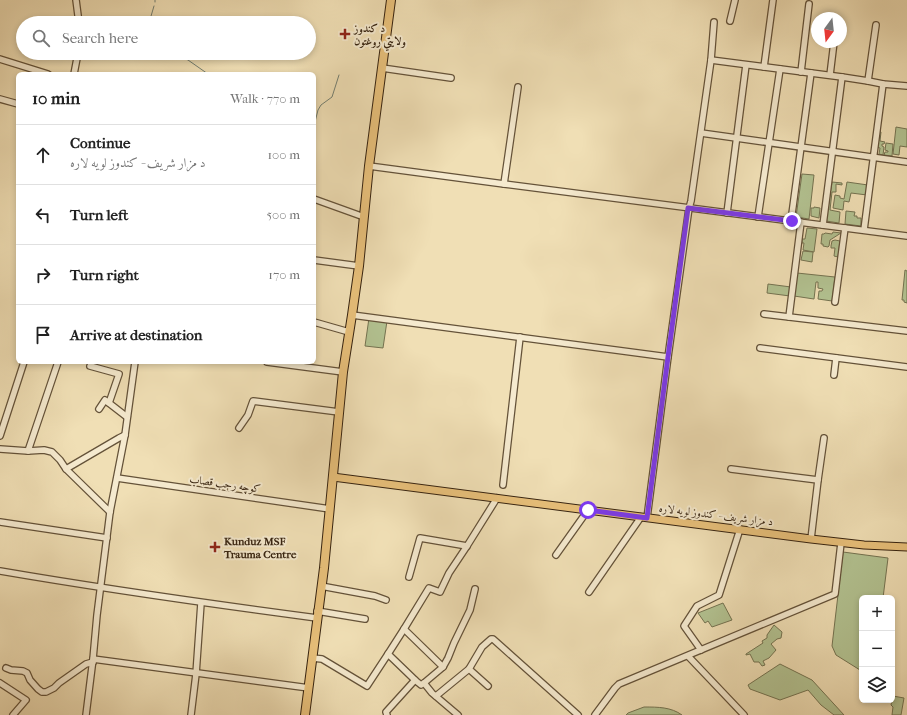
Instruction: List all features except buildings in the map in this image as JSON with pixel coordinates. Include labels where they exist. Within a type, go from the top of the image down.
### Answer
[{"type":"highway","points":[[305,715],[330,509],[339,412],[359,266],[369,166],[391,0]]},
{"type":"main road","name":"د مزار شریف - کندوز لویه لاره","points":[[333,477],[841,543],[907,547]]},
{"type":"street","points":[[76,0],[78,16]]},
{"type":"street","points":[[730,21],[735,0]]},
{"type":"street","points":[[764,67],[773,0]]},
{"type":"street","points":[[801,72],[809,4]]},
{"type":"street","points":[[589,592],[644,517],[668,357],[688,208],[691,201],[701,133],[711,60],[714,22]]},
{"type":"street","points":[[868,81],[876,25]]},
{"type":"street","points":[[830,75],[833,48]]},
{"type":"street","points":[[0,59],[42,72]]},
{"type":"street","points":[[74,72],[77,60]]},
{"type":"street","points":[[711,60],[907,86]]},
{"type":"street","points":[[727,213],[746,65]]},
{"type":"street","points":[[382,68],[451,78]]},
{"type":"street","points":[[758,217],[780,69]]},
{"type":"street","points":[[792,221],[811,73]]},
{"type":"street","points":[[823,225],[842,77]]},
{"type":"street","points":[[864,230],[883,84]]},
{"type":"street","points":[[504,184],[518,87]]},
{"type":"street","points":[[0,99],[16,103]]},
{"type":"street","points":[[701,133],[907,162]]},
{"type":"street","points":[[369,166],[907,236]]},
{"type":"street","points":[[316,201],[364,217]]},
{"type":"street","points":[[789,317],[801,222]]},
{"type":"street","points":[[835,302],[844,228]]},
{"type":"street","points":[[316,260],[359,266]]},
{"type":"street","points":[[764,314],[907,331]]},
{"type":"street","points":[[352,315],[668,357]]},
{"type":"street","points":[[316,323],[349,332]]},
{"type":"street","points":[[503,485],[520,337]]},
{"type":"street","points":[[760,348],[907,367]]},
{"type":"street","points":[[834,375],[836,358]]},
{"type":"street","points":[[0,436],[23,364]]},
{"type":"street","points":[[28,450],[57,364]]},
{"type":"street","points":[[86,715],[110,512],[125,435],[135,364]]},
{"type":"street","points":[[282,364],[344,372]]},
{"type":"street","points":[[93,365],[119,374],[109,403]]},
{"type":"street","points":[[99,409],[106,400],[127,417]]},
{"type":"street","points":[[239,428],[248,416],[254,401],[339,412]]},
{"type":"street","points":[[66,469],[125,435]]},
{"type":"street","points":[[811,539],[824,438]]},
{"type":"street","points":[[0,449],[44,450],[52,452],[66,469],[110,512]]},
{"type":"street","points":[[731,469],[818,480]]},
{"type":"street","name":"کوچه رجب قصاب","points":[[117,478],[330,509]]},
{"type":"street","points":[[312,658],[322,659],[367,686],[429,588],[440,592],[449,573],[497,498]]},
{"type":"street","points":[[556,555],[588,510]]},
{"type":"street","points":[[0,522],[107,538]]},
{"type":"street","points":[[701,650],[684,626],[697,606],[720,596],[740,529]]},
{"type":"street","points":[[409,578],[420,538],[467,546]]},
{"type":"street","points":[[595,715],[619,684],[835,594],[841,543]]},
{"type":"street","points":[[0,571],[201,603],[365,619]]},
{"type":"street","points":[[321,586],[375,596],[386,600]]},
{"type":"street","points":[[388,654],[421,685],[424,683],[443,667],[451,653],[454,643],[470,610],[474,589]]},
{"type":"street","points":[[190,715],[196,674],[201,603]]},
{"type":"street","points":[[404,629],[443,667]]},
{"type":"street","points":[[436,696],[469,669],[482,647],[490,639],[493,639],[576,714]]},
{"type":"street","points":[[688,656],[744,715]]},
{"type":"street","points":[[6,668],[27,673],[30,680],[42,692],[46,692],[54,688],[86,664],[93,661],[309,688]]},
{"type":"street","points":[[469,669],[488,686]]},
{"type":"street","points":[[387,715],[386,712],[415,680]]},
{"type":"street","points":[[0,683],[26,700],[13,715]]},
{"type":"street","points":[[424,683],[436,696],[458,715]]},
{"type":"green space","points":[[896,127],[907,129],[907,147],[900,146],[899,155],[893,154]]},
{"type":"green space","points":[[879,131],[881,132],[880,141],[885,142],[882,144],[884,147],[883,155],[879,154],[880,148],[876,147]]},
{"type":"green space","points":[[886,143],[893,144],[892,156],[884,155],[885,152],[888,152],[885,150]]},
{"type":"green space","points":[[802,174],[814,175],[809,219],[796,217]]},
{"type":"green space","points":[[832,182],[842,183],[842,185],[836,184],[836,192],[832,192],[830,210],[840,212],[839,223],[826,221]]},
{"type":"green space","points":[[847,182],[868,185],[867,195],[851,193],[849,202],[844,201],[843,210],[833,208],[835,195],[844,199]]},
{"type":"green space","points":[[811,208],[820,208],[819,218],[811,216]]},
{"type":"green space","points":[[846,211],[855,212],[854,216],[861,218],[861,226],[845,224]]},
{"type":"green space","points":[[807,228],[817,229],[814,252],[803,250],[804,243],[802,243],[802,239],[805,239]]},
{"type":"green space","points":[[833,232],[841,233],[830,240],[828,247],[823,246],[823,244],[821,244],[822,234],[832,234]]},
{"type":"green space","points":[[832,241],[840,241],[838,257],[834,256],[835,248],[831,248]]},
{"type":"green space","points":[[803,251],[813,252],[812,262],[801,260]]},
{"type":"green space","points":[[905,270],[907,271],[907,303],[902,300]]},
{"type":"green space","points":[[797,273],[835,277],[832,301],[818,299],[819,291],[822,291],[823,289],[818,288],[818,282],[816,282],[814,299],[794,296]]},
{"type":"green space","points":[[768,284],[791,287],[790,296],[767,293]]},
{"type":"green space","points":[[369,318],[387,321],[383,348],[365,346]]},
{"type":"green space","points":[[843,552],[888,558],[883,595],[859,595],[859,669],[836,655],[832,646]]},
{"type":"green space","points":[[723,603],[732,620],[712,627],[708,621],[705,623],[698,613]]},
{"type":"green space","points":[[774,625],[782,632],[781,638],[777,639],[771,644],[776,650],[769,658],[763,661],[765,665],[762,666],[759,662],[754,662],[750,654],[746,654],[763,643],[762,641],[767,638],[767,635]]},
{"type":"green space","points":[[780,664],[812,680],[844,715],[834,715],[821,705],[808,690],[780,700],[750,689],[748,685]]},
{"type":"green space","points":[[895,696],[904,698],[901,715],[892,715],[893,707],[891,703],[895,703]]},
{"type":"green space","points":[[644,707],[669,709],[682,715],[626,715]]},
{"type":"waterway","points":[[151,16],[154,6]]},
{"type":"waterway","points":[[188,60],[205,72]]},
{"type":"waterway","points":[[316,118],[321,105],[332,97],[339,75]]},
{"type":"place","name":"د کندوز ولایتي روغتون","points":[[345,34]]},
{"type":"place","name":"Kunduz MSF Trauma Centre","points":[[215,547]]},
{"type":"route","points":[[588,510],[647,518],[688,208],[792,221]]}]
